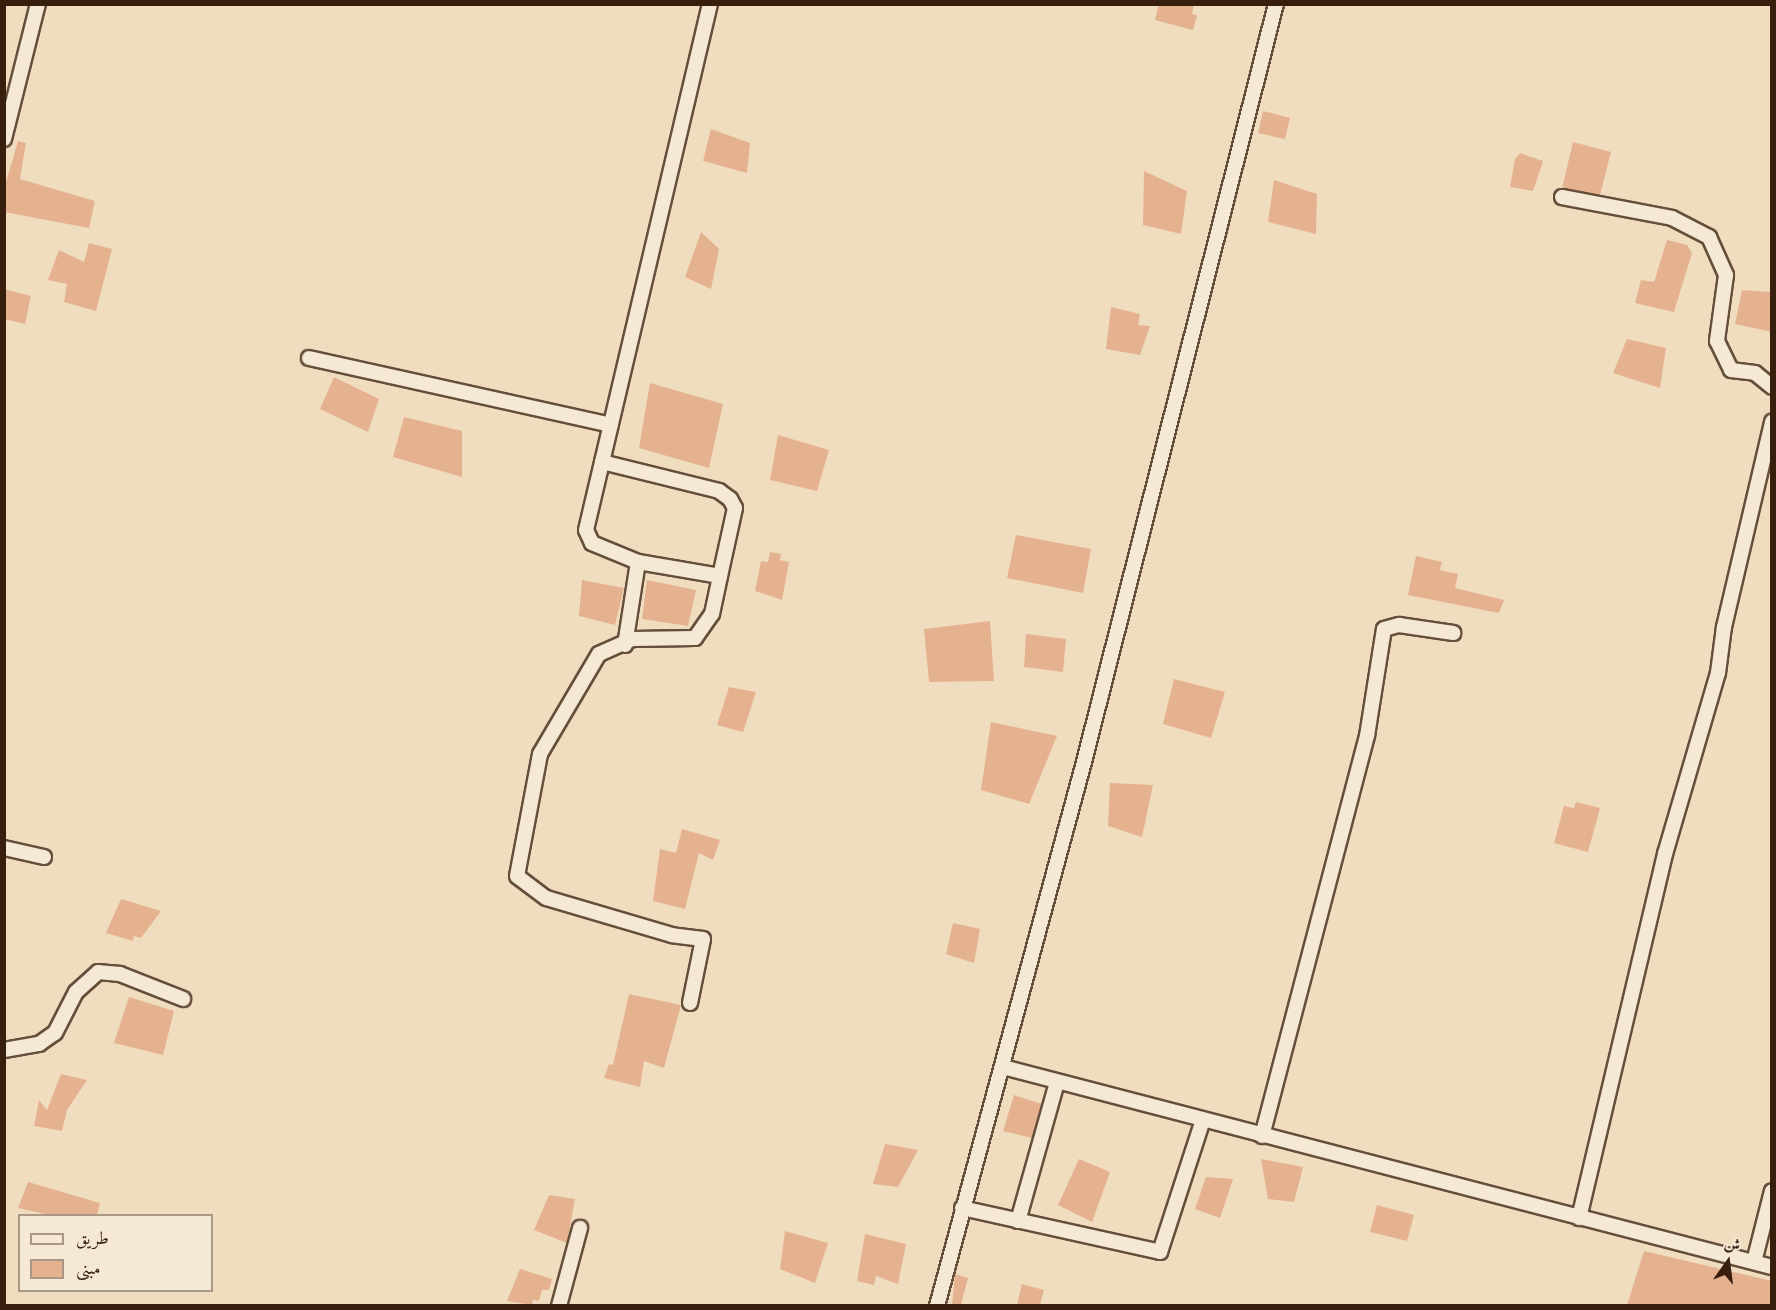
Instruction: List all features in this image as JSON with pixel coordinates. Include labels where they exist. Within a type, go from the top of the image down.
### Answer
[{"type":"street","points":[[4,139],[38,4]]},
{"type":"street","points":[[710,4],[586,530],[592,543],[638,562],[720,576]]},
{"type":"street","points":[[937,1305],[962,1208],[1003,1067],[1276,4]]},
{"type":"street","points":[[1562,197],[1672,218],[1709,237],[1726,275],[1717,341],[1731,370],[1755,374],[1772,387]]},
{"type":"street","points":[[309,358],[611,426]]},
{"type":"street","points":[[1579,1218],[1665,854],[1718,674],[1724,627],[1772,422]]},
{"type":"street","points":[[602,462],[719,491],[730,499],[735,508],[712,614],[695,638],[645,638],[599,654],[540,754],[517,876],[546,898],[672,935],[703,939],[690,1003]]},
{"type":"street","points":[[625,645],[638,562]]},
{"type":"street","points":[[1262,1136],[1367,736],[1384,629],[1399,625],[1453,633]]},
{"type":"street","points":[[4,848],[44,857]]},
{"type":"street","points":[[4,1050],[39,1044],[55,1033],[76,992],[98,972],[120,974],[183,999]]},
{"type":"street","points":[[1003,1067],[1772,1267]]},
{"type":"street","points":[[1018,1221],[1057,1082]]},
{"type":"street","points":[[962,1208],[1160,1252],[1203,1120]]},
{"type":"street","points":[[1754,1262],[1772,1191]]},
{"type":"street","points":[[559,1305],[580,1228]]},
{"type":"building","points":[[1159,4],[1194,4],[1192,14],[1197,15],[1193,30],[1155,20]]},
{"type":"building","points":[[1263,111],[1290,118],[1285,139],[1258,133]]},
{"type":"building","points":[[711,129],[750,143],[747,173],[703,161]]},
{"type":"building","points":[[18,141],[26,143],[20,179],[95,201],[89,228],[4,212],[4,189]]},
{"type":"building","points":[[1573,142],[1611,152],[1600,195],[1562,188]]},
{"type":"building","points":[[1520,153],[1543,161],[1533,191],[1510,187],[1515,159]]},
{"type":"building","points":[[1144,171],[1187,191],[1181,234],[1143,225]]},
{"type":"building","points":[[1274,180],[1317,194],[1316,234],[1268,222]]},
{"type":"building","points":[[701,232],[719,249],[711,289],[685,277]]},
{"type":"building","points":[[1667,240],[1687,245],[1692,253],[1674,312],[1635,303],[1641,280],[1654,282]]},
{"type":"building","points":[[89,243],[112,249],[96,311],[64,302],[67,284],[48,280],[59,250],[84,262]]},
{"type":"building","points":[[4,289],[31,296],[25,324],[4,319]]},
{"type":"building","points":[[1742,290],[1772,292],[1772,332],[1735,324]]},
{"type":"building","points":[[1111,307],[1140,314],[1138,325],[1150,326],[1140,355],[1106,349]]},
{"type":"building","points":[[1627,339],[1666,348],[1660,388],[1613,373]]},
{"type":"building","points":[[334,377],[379,399],[368,432],[320,409]]},
{"type":"building","points":[[650,383],[723,404],[709,468],[639,448]]},
{"type":"building","points":[[404,417],[462,431],[462,477],[393,457]]},
{"type":"building","points":[[778,435],[829,450],[817,491],[770,480]]},
{"type":"building","points":[[1016,535],[1091,549],[1083,593],[1007,578]]},
{"type":"building","points":[[770,552],[781,554],[780,560],[789,562],[782,600],[755,591],[761,561],[768,562]]},
{"type":"building","points":[[1416,556],[1442,562],[1440,570],[1458,574],[1455,588],[1504,600],[1499,613],[1408,595]]},
{"type":"building","points":[[582,580],[624,588],[615,625],[579,616]]},
{"type":"building","points":[[647,580],[696,590],[688,626],[642,619]]},
{"type":"building","points":[[990,621],[994,681],[929,682],[924,629]]},
{"type":"building","points":[[1026,634],[1066,639],[1063,672],[1024,667]]},
{"type":"building","points":[[1174,679],[1225,692],[1211,738],[1163,724]]},
{"type":"building","points":[[729,687],[756,692],[743,732],[717,725]]},
{"type":"building","points":[[991,722],[1057,736],[1029,804],[981,790]]},
{"type":"building","points":[[1110,783],[1153,785],[1142,837],[1108,826]]},
{"type":"building","points":[[1576,802],[1600,808],[1588,852],[1554,843],[1564,806],[1574,808]]},
{"type":"building","points":[[682,829],[720,840],[713,860],[699,853],[685,909],[653,901],[660,849],[676,853]]},
{"type":"building","points":[[121,899],[161,911],[141,938],[134,936],[133,941],[106,933]]},
{"type":"building","points":[[953,923],[980,929],[974,963],[946,954]]},
{"type":"building","points":[[629,994],[681,1005],[664,1068],[644,1061],[640,1087],[604,1078],[609,1064],[613,1065]]},
{"type":"building","points":[[129,997],[174,1011],[163,1055],[114,1043]]},
{"type":"building","points":[[61,1074],[87,1080],[67,1110],[62,1131],[34,1126],[39,1100],[47,1110]]},
{"type":"building","points":[[1014,1095],[1042,1104],[1032,1138],[1003,1131]]},
{"type":"building","points":[[885,1144],[918,1150],[898,1187],[873,1184]]},
{"type":"building","points":[[1079,1159],[1110,1172],[1092,1222],[1058,1205]]},
{"type":"building","points":[[1261,1159],[1303,1167],[1294,1202],[1268,1199]]},
{"type":"building","points":[[1206,1177],[1233,1179],[1220,1218],[1195,1209]]},
{"type":"building","points":[[28,1182],[100,1203],[97,1214],[45,1214],[18,1208]]},
{"type":"building","points":[[549,1195],[575,1199],[567,1243],[534,1230]]},
{"type":"building","points":[[1377,1205],[1414,1215],[1407,1241],[1370,1232]]},
{"type":"building","points":[[785,1231],[828,1243],[815,1283],[780,1269]]},
{"type":"building","points":[[865,1234],[906,1244],[898,1284],[876,1276],[874,1285],[857,1281]]},
{"type":"building","points":[[1644,1251],[1772,1281],[1772,1305],[1627,1305]]},
{"type":"building","points":[[520,1269],[552,1279],[549,1290],[542,1290],[539,1301],[533,1300],[532,1305],[507,1301]]},
{"type":"building","points":[[955,1274],[968,1278],[961,1305],[952,1305]]},
{"type":"building","points":[[1022,1284],[1044,1290],[1040,1305],[1017,1305]]}]
